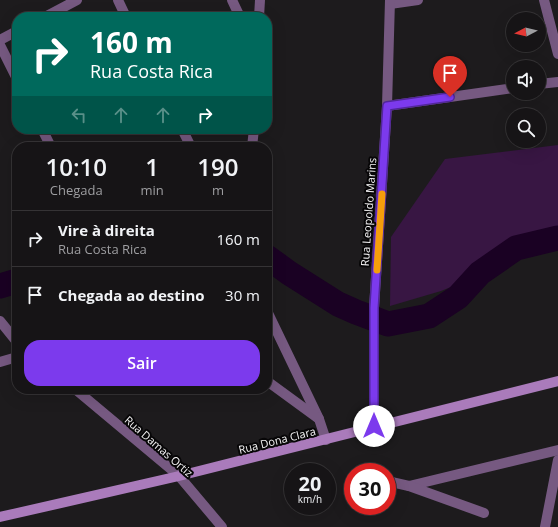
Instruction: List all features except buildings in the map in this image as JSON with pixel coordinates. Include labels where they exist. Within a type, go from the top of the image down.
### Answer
[{"type":"street","points":[[54,12],[77,0]]},
{"type":"street","points":[[118,0],[124,12]]},
{"type":"street","points":[[232,0],[238,12]]},
{"type":"street","points":[[259,12],[260,0]]},
{"type":"street","points":[[390,2],[418,0]]},
{"type":"street","points":[[544,0],[558,54]]},
{"type":"street","name":"Rua Leopoldo Marins","points":[[374,426],[374,308],[387,106],[390,2]]},
{"type":"street","points":[[0,40],[12,34]]},
{"type":"street","points":[[0,45],[12,69]]},
{"type":"street","points":[[546,83],[558,82]]},
{"type":"street","points":[[387,106],[506,89]]},
{"type":"street","points":[[0,321],[12,336]]},
{"type":"street","points":[[272,322],[318,419],[326,440]]},
{"type":"street","points":[[0,362],[12,358]]},
{"type":"street","name":"Rua Dona Clara","points":[[0,517],[179,476],[558,381]]},
{"type":"street","points":[[272,385],[318,419]]},
{"type":"street","name":"Rua Damas Ortiz","points":[[81,394],[179,476],[222,527]]},
{"type":"street","points":[[409,486],[558,450]]},
{"type":"street","points":[[545,527],[558,460]]},
{"type":"street","points":[[396,483],[409,486],[484,513]]},
{"type":"shaded area","points":[[558,145],[558,244],[441,291],[390,306],[391,237],[445,159],[534,148],[546,148],[546,146]]},
{"type":"waterway","points":[[272,261],[338,304],[388,324],[429,316],[458,297],[480,273],[516,248],[558,238]]},
{"type":"waterway","points":[[0,286],[12,282]]},
{"type":"slow traffic","points":[[377,270],[382,194]]},
{"type":"route","points":[[374,426],[374,308],[387,106],[450,97]]}]
